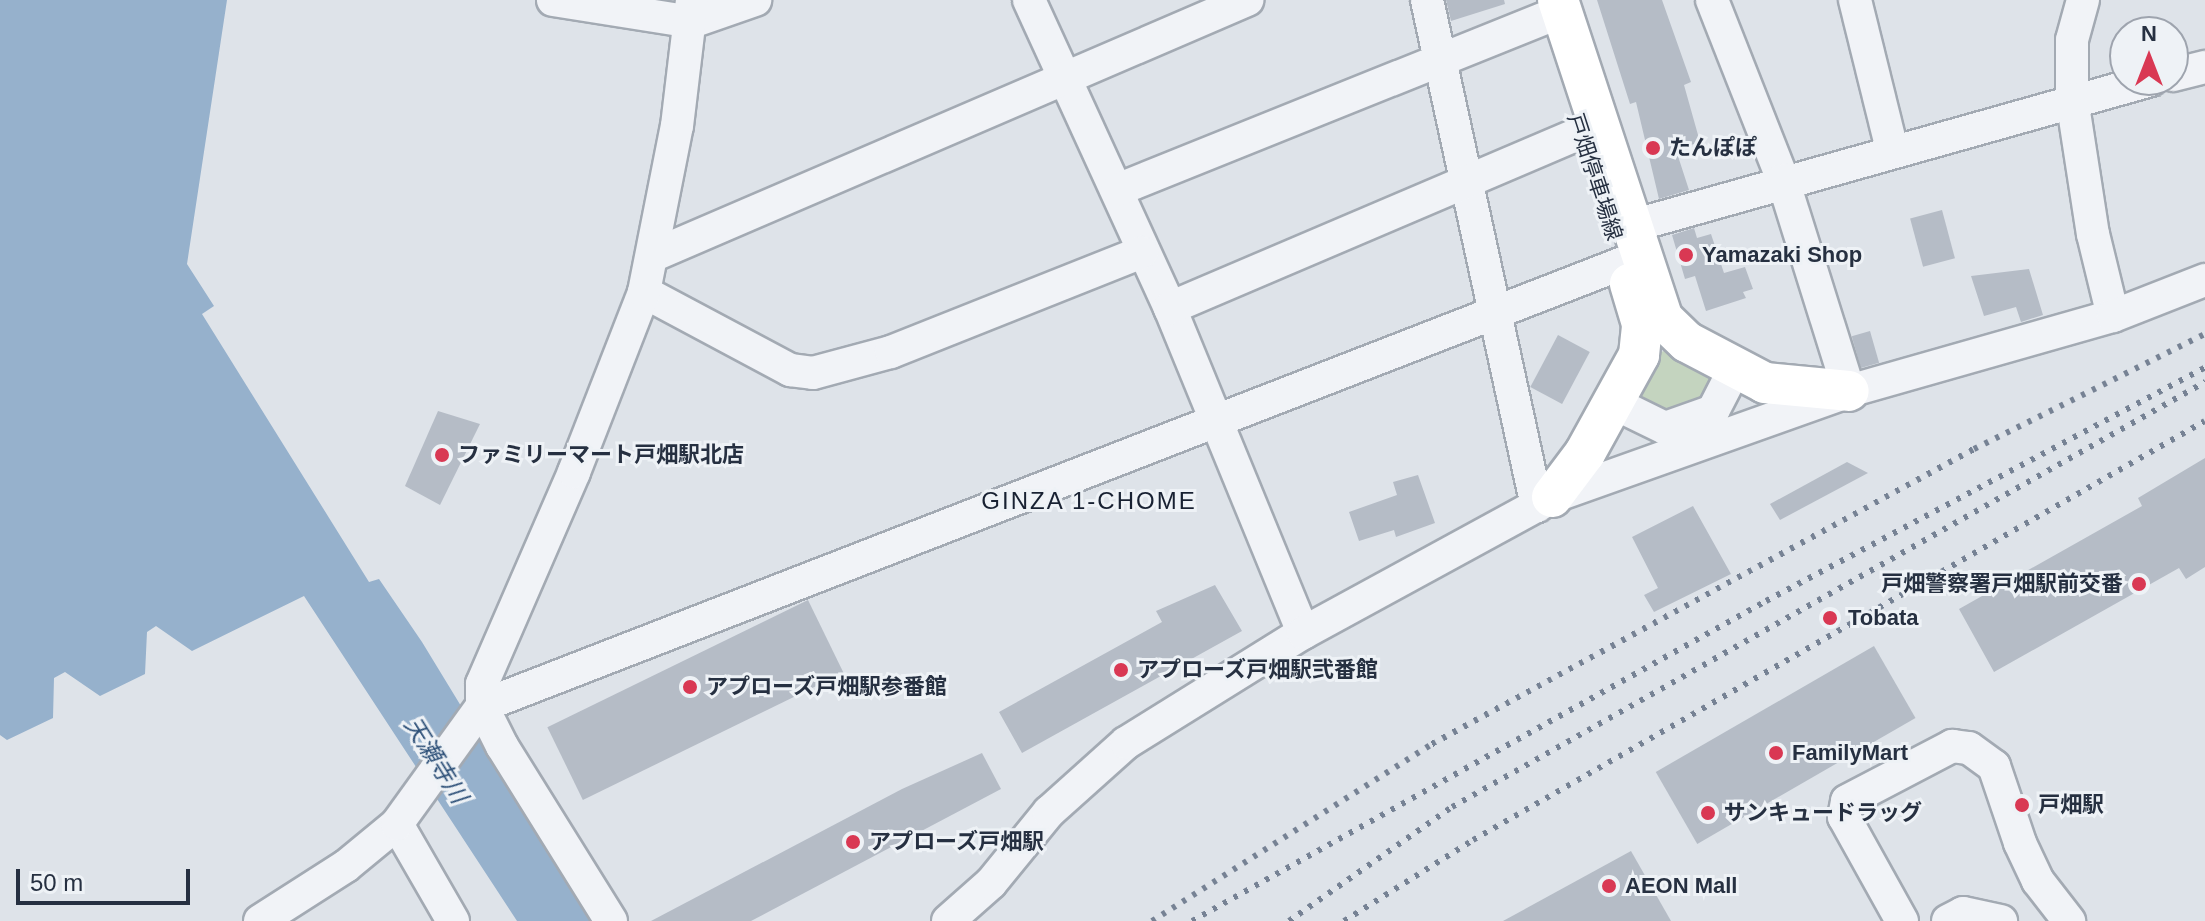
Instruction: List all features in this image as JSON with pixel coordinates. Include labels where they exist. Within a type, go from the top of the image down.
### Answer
[{"type":"main road","name":"戸畑停車場線","points":[[1546,6],[1581,133],[1663,319],[1687,342],[1765,383],[1849,391]]},
{"type":"main road","name":"戸畑停車場線","points":[[1544,502],[1585,453],[1639,355],[1642,324],[1628,244],[1546,6]]},
{"type":"main road","points":[[1639,355],[1659,341],[1687,342]]},
{"type":"street","points":[[553,0],[692,11],[755,0]]},
{"type":"street","points":[[1029,0],[1067,77],[1142,252],[1170,308],[1303,633]]},
{"type":"street","points":[[654,255],[1247,0]]},
{"type":"street","points":[[1427,0],[1496,314],[1544,502]]},
{"type":"street","points":[[1712,0],[1783,180],[1849,391]]},
{"type":"street","points":[[1855,0],[1892,149]]},
{"type":"street","points":[[2083,0],[2072,40],[2072,99],[2093,234],[2113,316]]},
{"type":"street","points":[[1117,190],[1441,61],[1546,6]]},
{"type":"street","points":[[260,921],[337,873],[397,824],[482,706],[485,670],[574,472],[644,292],[654,255],[692,11]]},
{"type":"street","points":[[482,706],[1217,417],[1496,314],[1628,244],[1783,180],[2109,90]]},
{"type":"street","points":[[1170,308],[1581,133]]},
{"type":"street","points":[[644,292],[790,370],[813,373],[891,352],[1142,252]]},
{"type":"street","points":[[948,921],[991,883],[1049,812],[1126,743],[1303,633],[1544,502],[1849,391],[2113,316],[2205,280]]},
{"type":"street","points":[[1622,407],[1665,428],[1688,429],[1713,411],[1732,374]]},
{"type":"street","points":[[482,706],[611,921]]},
{"type":"street","points":[[1902,921],[1844,817],[1847,801],[1952,746],[1969,748],[1994,766],[2020,843],[2038,881],[2069,921]]},
{"type":"street","points":[[397,824],[453,921]]},
{"type":"street","points":[[1948,921],[1963,913],[2001,921]]},
{"type":"green space","points":[[1668,350],[1723,367],[1708,400],[1664,417],[1623,397],[1653,354]]},
{"type":"water","name":"天瀬寺川","points":[[0,0],[227,0],[187,264],[214,306],[202,314],[369,582],[379,579],[422,642],[592,921],[517,921],[304,596],[192,651],[156,626],[147,632],[145,674],[100,696],[65,672],[54,678],[53,718],[7,740],[0,735]]},
{"type":"building","points":[[1446,0],[1504,0],[1505,4],[1451,21]]},
{"type":"building","points":[[1597,0],[1662,0],[1691,82],[1684,85],[1700,142],[1676,150],[1689,190],[1659,199],[1636,102],[1630,104]]},
{"type":"building","points":[[1942,210],[1955,258],[1923,267],[1910,219]]},
{"type":"building","points":[[1694,228],[1697,238],[1711,234],[1724,273],[1745,267],[1753,289],[1743,292],[1746,298],[1706,311],[1695,276],[1685,279],[1672,235]]},
{"type":"building","points":[[2029,269],[2043,315],[2021,322],[2016,307],[1984,316],[1971,276]]},
{"type":"building","points":[[1870,331],[1879,363],[1861,368],[1852,336]]},
{"type":"building","points":[[1558,335],[1590,352],[1562,404],[1530,387]]},
{"type":"building","name":"ファミリーマート戸畑駅北店","points":[[438,411],[480,424],[440,505],[405,486]]},
{"type":"building","points":[[2205,458],[2205,567],[2186,579],[2179,568],[1994,672],[1959,609],[2142,506],[2138,498]]},
{"type":"building","points":[[1847,462],[1868,473],[1780,520],[1770,504]]},
{"type":"building","points":[[1418,475],[1435,523],[1396,537],[1394,530],[1359,541],[1349,512],[1397,495],[1393,482]]},
{"type":"building","points":[[1693,506],[1731,574],[1654,612],[1644,595],[1658,588],[1632,537]]},
{"type":"building","name":"アプローズ戸畑駅弐番館","points":[[1215,585],[1242,631],[1022,753],[999,712],[1162,622],[1156,611]]},
{"type":"building","name":"アプローズ戸畑駅参番館","points":[[808,600],[844,673],[583,800],[547,727]]},
{"type":"building","name":"Tobata","points":[[1874,646],[1916,718],[1697,844],[1656,772]]},
{"type":"building","name":"アプローズ戸畑駅","points":[[982,753],[1001,789],[751,921],[651,921],[902,789]]},
{"type":"building","name":"AEON Mall","points":[[1631,851],[1671,921],[1503,921]]},
{"type":"railway","points":[[1152,921],[1432,744],[1974,449],[2205,334]]},
{"type":"railway","points":[[1192,921],[1766,601],[2205,368]]},
{"type":"railway","points":[[1289,921],[1452,807],[2205,382]]},
{"type":"railway","points":[[1344,921],[1473,840],[2205,421]]},
{"type":"place","name":"たんぽぽ","points":[[1653,148]]},
{"type":"place","name":"Yamazaki Shop","points":[[1686,255]]},
{"type":"place","name":"ファミリーマート戸畑駅北店","points":[[442,455]]},
{"type":"place","name":"戸畑警察署戸畑駅前交番","points":[[2139,584]]},
{"type":"place","name":"Tobata","points":[[1830,618]]},
{"type":"place","name":"アプローズ戸畑駅弐番館","points":[[1121,670]]},
{"type":"place","name":"アプローズ戸畑駅参番館","points":[[690,687]]},
{"type":"place","name":"FamilyMart","points":[[1776,753]]},
{"type":"place","name":"戸畑駅","points":[[2022,805]]},
{"type":"place","name":"サンキュードラッグ","points":[[1708,813]]},
{"type":"place","name":"アプローズ戸畑駅","points":[[853,842]]},
{"type":"place","name":"AEON Mall","points":[[1609,886]]},
{"type":"district","name":"GINZA 1-CHOME","points":[[1089,501]]}]
